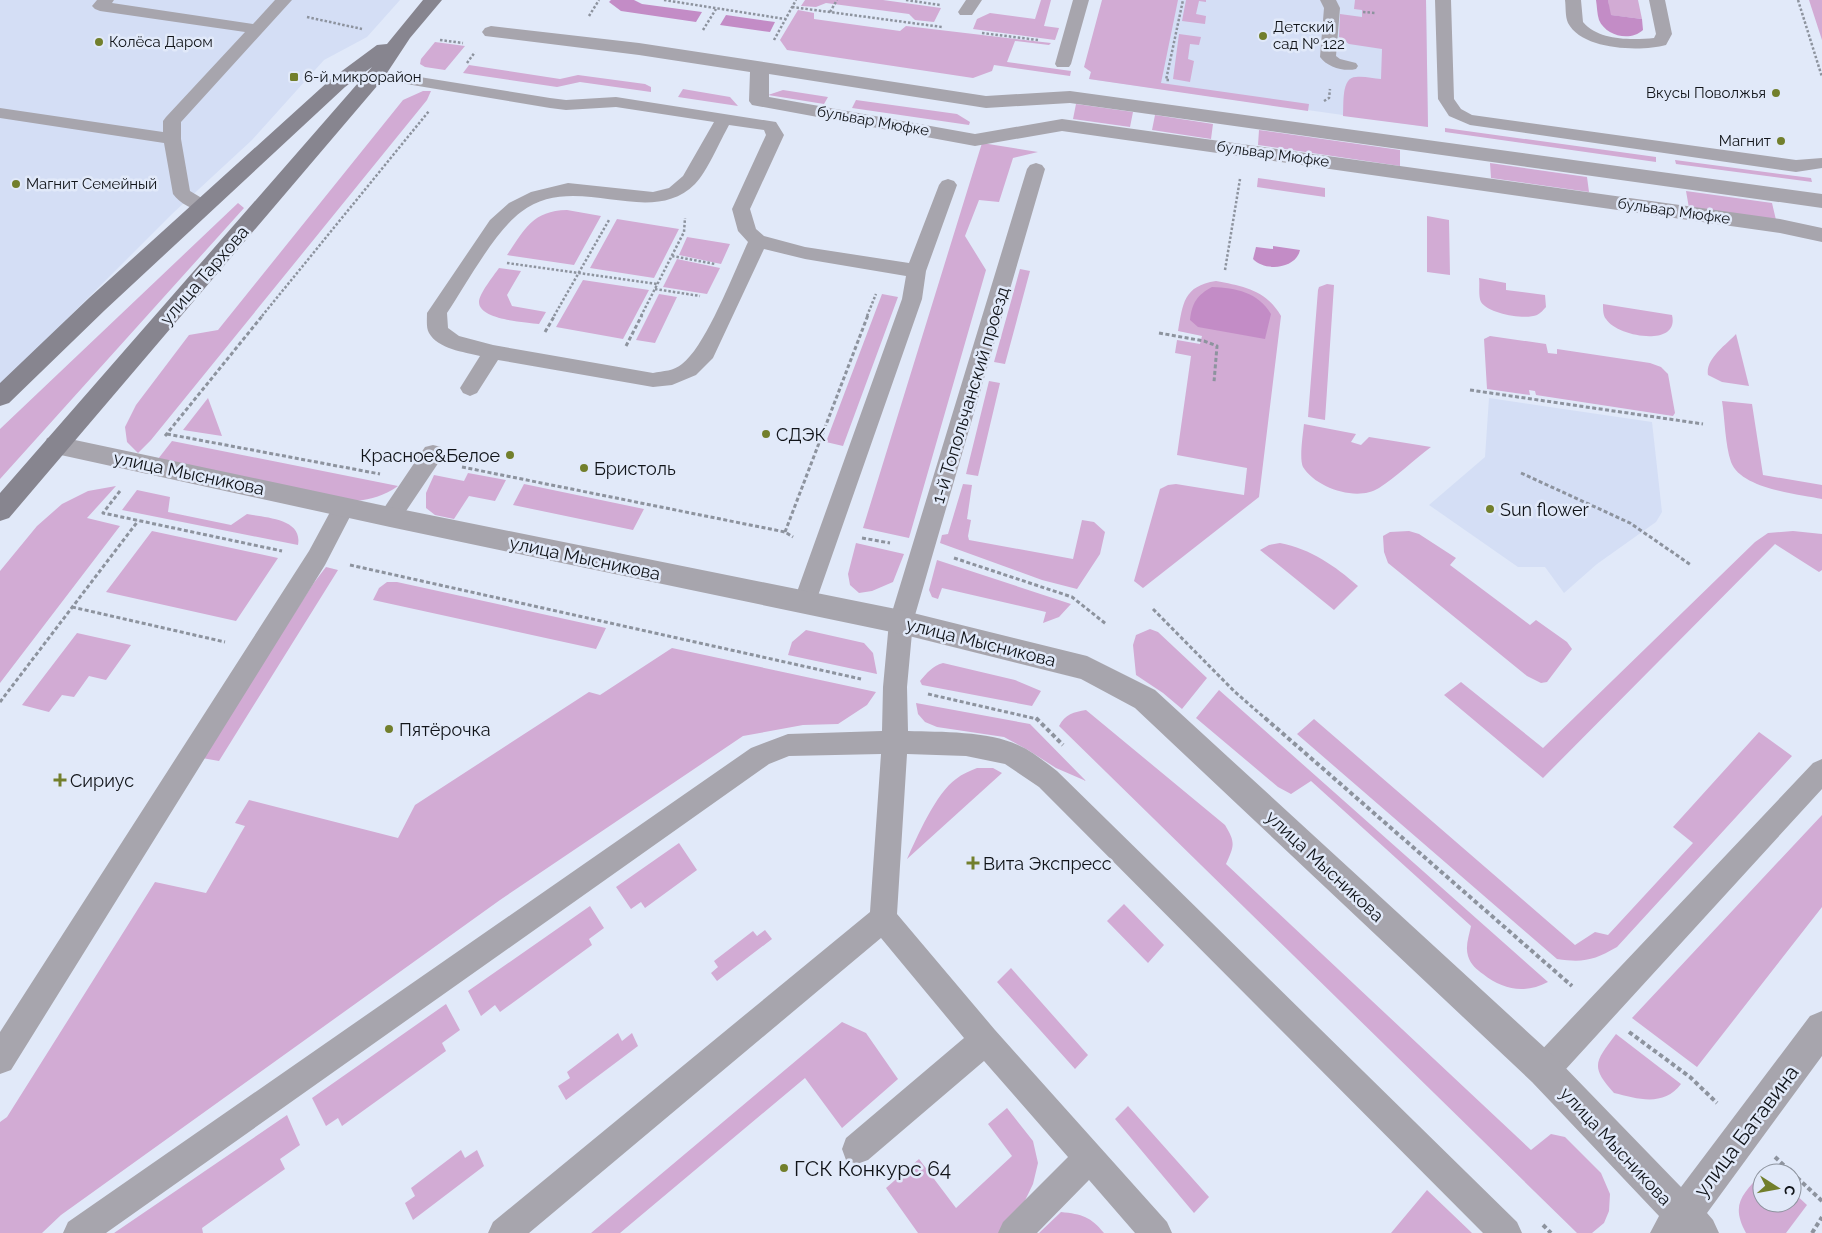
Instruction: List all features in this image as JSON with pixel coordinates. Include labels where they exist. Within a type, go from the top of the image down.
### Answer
[{"type":"main road","name":"улица Тархова","points":[[0,511],[376,75],[403,35],[433,0]]},
{"type":"main road","name":"улица Тархова","points":[[0,397],[97,304],[338,83],[403,35]]},
{"type":"street","name":"бульвар Мюфке","points":[[486,38],[639,49],[986,102],[1070,97],[1822,201]]},
{"type":"street","name":"бульвар Мюфке","points":[[759,67],[759,101],[975,140],[1062,125],[1771,225],[1822,235]]},
{"type":"street","name":"улица Мысникова","points":[[56,445],[390,517],[901,622],[1087,668],[1146,699],[1544,1070],[1684,1228]]},
{"type":"street","name":"улица Батавина","points":[[1684,1228],[1746,1131],[1822,1028]]},
{"type":"lane","points":[[106,0],[100,6],[256,29]]},
{"type":"lane","points":[[204,207],[182,194],[172,139],[172,121],[284,0]]},
{"type":"lane","points":[[1062,64],[1081,0]]},
{"type":"lane","points":[[1328,0],[1332,8],[1328,57],[1334,62],[1350,66]]},
{"type":"lane","points":[[1443,0],[1446,99],[1449,107],[1457,114],[1470,120],[1796,166],[1822,163]]},
{"type":"lane","points":[[1573,0],[1576,23],[1584,32],[1600,40],[1647,45],[1660,42],[1664,34],[1657,0]]},
{"type":"lane","points":[[376,75],[558,104],[616,102],[770,126],[775,135],[741,209],[747,231],[758,241],[805,253],[916,272]]},
{"type":"lane","points":[[0,113],[172,139]]},
{"type":"lane","points":[[724,119],[690,179],[675,192],[653,198],[568,189],[536,196],[515,207],[497,224],[437,313],[438,331],[453,342],[492,352],[654,380],[672,378],[689,370],[706,353],[758,241]]},
{"type":"lane","name":"1-й Топольчанский проезд","points":[[883,919],[895,742],[895,687],[901,622],[1036,169]]},
{"type":"lane","points":[[805,603],[912,299],[916,272],[948,185]]},
{"type":"lane","points":[[470,388],[492,352]]},
{"type":"lane","points":[[390,517],[433,453]]},
{"type":"lane","points":[[0,1059],[317,558],[344,507]]},
{"type":"lane","points":[[79,1233],[760,756],[788,745],[895,742],[966,745],[1010,754],[1048,779],[1506,1233]]},
{"type":"lane","points":[[1544,1070],[1822,771]]},
{"type":"lane","points":[[504,1233],[883,919],[985,1040],[1090,1156],[1156,1233]]},
{"type":"lane","points":[[857,1149],[985,1040]]},
{"type":"lane","points":[[1014,1233],[1090,1156]]},
{"type":"path","points":[[664,0],[785,19]]},
{"type":"path","points":[[759,67],[796,0]]},
{"type":"path","points":[[830,12],[837,0]]},
{"type":"path","points":[[906,0],[970,7]]},
{"type":"path","points":[[1176,81],[1166,80],[1183,0]]},
{"type":"path","points":[[1798,0],[1822,77]]},
{"type":"path","points":[[792,7],[949,28]]},
{"type":"path","points":[[707,23],[716,8]]},
{"type":"path","points":[[309,18],[358,28]]},
{"type":"path","points":[[977,32],[1068,44]]},
{"type":"path","points":[[440,40],[486,38]]},
{"type":"path","points":[[486,38],[103,513],[317,558],[1036,718]]},
{"type":"path","points":[[1318,102],[1329,98],[1334,62]]},
{"type":"path","points":[[1225,270],[1244,150]]},
{"type":"path","points":[[612,373],[684,232],[686,211],[675,192]]},
{"type":"path","points":[[530,359],[623,196]]},
{"type":"path","points":[[672,256],[744,270]]},
{"type":"path","points":[[475,258],[657,284]]},
{"type":"path","points":[[471,468],[785,532],[886,266]]},
{"type":"path","points":[[655,289],[730,301]]},
{"type":"path","points":[[1159,333],[1204,340],[1218,346],[1214,382]]},
{"type":"path","points":[[1470,390],[1703,424]]},
{"type":"path","points":[[167,434],[414,480]]},
{"type":"path","points":[[1521,473],[1630,523],[1691,564]]},
{"type":"path","points":[[0,702],[138,521]]},
{"type":"path","points":[[826,546],[860,538],[924,548],[1072,597],[1106,624]]},
{"type":"path","points":[[72,607],[228,643]]},
{"type":"path","points":[[1153,609],[1235,692],[1600,1010],[1690,1077],[1746,1131]]},
{"type":"path","points":[[1802,1182],[1822,1201]]},
{"type":"path","points":[[1812,1233],[1822,1217]]},
{"type":"shaded area","points":[[0,0],[400,0],[367,37],[324,60],[252,140],[172,214],[0,386]]},
{"type":"shaded area","points":[[611,0],[634,0],[642,4],[702,12],[696,22],[621,11],[609,2]]},
{"type":"shaded area","points":[[805,0],[883,0],[941,8],[934,22],[915,20],[909,14],[826,3],[816,7],[801,6]]},
{"type":"shaded area","points":[[1041,0],[1051,0],[1044,26],[1059,28],[1055,40],[973,29],[977,19],[990,13],[1035,19]]},
{"type":"shaded area","points":[[1102,0],[1178,0],[1161,83],[1309,104],[1308,111],[1089,79],[1091,72],[1084,67]]},
{"type":"shaded area","name":"Детский сад № 122","points":[[1110,0],[1426,0],[1428,127],[1089,79]]},
{"type":"shaded area","points":[[1186,0],[1206,0],[1206,2],[1199,1],[1196,14],[1206,16],[1205,24],[1182,21]]},
{"type":"shaded area","points":[[1355,0],[1426,0],[1428,127],[1343,116],[1344,92],[1351,78],[1381,79],[1382,49],[1349,44],[1339,37],[1340,14],[1362,17],[1362,10],[1354,9]]},
{"type":"shaded area","points":[[1596,0],[1608,0],[1611,15],[1642,19],[1643,30],[1632,36],[1619,36],[1607,30],[1599,20]]},
{"type":"shaded area","points":[[1608,0],[1638,0],[1642,19],[1610,15]]},
{"type":"shaded area","points":[[1809,0],[1822,0],[1822,40]]},
{"type":"shaded area","points":[[798,10],[814,13],[814,19],[900,31],[906,26],[1051,43],[1049,45],[1015,41],[1007,62],[1071,71],[1070,76],[994,65],[992,71],[973,78],[787,50],[780,40]]},
{"type":"shaded area","points":[[726,15],[775,22],[770,32],[720,25]]},
{"type":"shaded area","points":[[1179,34],[1201,37],[1199,45],[1190,44],[1188,59],[1194,61],[1190,82],[1173,79]]},
{"type":"shaded area","points":[[435,42],[465,46],[445,70],[425,67],[420,64],[421,59]]},
{"type":"shaded area","points":[[469,65],[560,79],[578,75],[645,84],[651,87],[651,92],[580,82],[557,87],[463,73]]},
{"type":"shaded area","points":[[683,89],[730,97],[738,106],[678,97]]},
{"type":"shaded area","points":[[783,90],[828,97],[824,104],[768,95]]},
{"type":"shaded area","points":[[423,91],[431,91],[427,100],[151,440],[138,453],[127,442],[125,427],[136,405],[189,335],[218,330],[403,100]]},
{"type":"shaded area","points":[[856,100],[957,114],[970,122],[969,125],[852,108]]},
{"type":"shaded area","points":[[1076,104],[1133,112],[1130,127],[1073,119]]},
{"type":"shaded area","points":[[1155,115],[1213,124],[1211,139],[1152,130]]},
{"type":"shaded area","points":[[1445,128],[1656,157],[1656,162],[1445,132]]},
{"type":"shaded area","points":[[1259,130],[1400,150],[1400,166],[1258,145]]},
{"type":"shaded area","points":[[982,143],[1038,152],[1013,158],[999,202],[979,200],[965,236],[986,270],[909,538],[863,528]]},
{"type":"shaded area","points":[[1675,160],[1811,178],[1812,182],[1676,164]]},
{"type":"shaded area","points":[[1490,163],[1587,177],[1589,192],[1491,178]]},
{"type":"shaded area","points":[[1258,178],[1325,188],[1325,197],[1257,187]]},
{"type":"shaded area","points":[[1686,191],[1772,203],[1776,220],[1689,208]]},
{"type":"shaded area","points":[[238,203],[244,208],[0,479],[0,429]]},
{"type":"shaded area","points":[[567,210],[601,216],[574,265],[507,255],[525,230],[537,218],[555,211]]},
{"type":"shaded area","points":[[1427,216],[1449,220],[1450,275],[1427,272]]},
{"type":"shaded area","points":[[617,219],[679,229],[654,278],[590,268]]},
{"type":"shaded area","points":[[687,237],[730,244],[721,264],[679,255]]},
{"type":"shaded area","points":[[1273,246],[1300,250],[1293,261],[1287,265],[1265,266],[1253,259],[1256,247],[1273,249]]},
{"type":"shaded area","points":[[677,259],[720,268],[707,294],[663,287]]},
{"type":"shaded area","points":[[499,268],[521,271],[507,295],[512,306],[546,312],[539,324],[504,319],[486,313],[481,308],[479,302],[481,294]]},
{"type":"shaded area","points":[[1020,269],[1030,271],[1005,364],[994,362]]},
{"type":"shaded area","points":[[1479,278],[1506,283],[1506,290],[1545,295],[1546,307],[1537,315],[1524,317],[1491,310],[1481,302]]},
{"type":"shaded area","points":[[583,280],[649,290],[623,339],[556,327]]},
{"type":"shaded area","points":[[1216,281],[1244,287],[1261,295],[1275,307],[1281,316],[1259,497],[1143,588],[1134,581],[1160,489],[1176,484],[1244,495],[1247,468],[1177,455],[1191,356],[1175,353],[1177,340],[1200,344],[1202,336],[1178,331],[1181,312],[1186,298],[1191,292],[1205,283]]},
{"type":"shaded area","points":[[1327,284],[1334,285],[1325,420],[1308,417],[1318,290],[1319,287]]},
{"type":"shaded area","points":[[1212,287],[1238,290],[1260,301],[1271,314],[1265,339],[1198,327],[1190,320],[1196,300]]},
{"type":"shaded area","points":[[659,294],[677,297],[655,343],[636,340]]},
{"type":"shaded area","points":[[882,294],[898,297],[843,446],[826,442]]},
{"type":"shaded area","points":[[1603,304],[1672,315],[1672,325],[1667,332],[1658,336],[1646,336],[1622,331],[1606,319],[1603,312]]},
{"type":"shaded area","points":[[1736,334],[1749,386],[1722,382],[1708,375],[1708,369],[1713,358]]},
{"type":"shaded area","points":[[1490,336],[1546,344],[1548,353],[1557,354],[1557,349],[1650,363],[1661,367],[1668,374],[1675,413],[1673,416],[1536,395],[1535,391],[1529,390],[1530,395],[1487,389],[1484,339]]},
{"type":"shaded area","points":[[989,381],[1000,383],[978,476],[966,474]]},
{"type":"shaded area","points":[[208,398],[222,436],[183,430]]},
{"type":"shaded area","points":[[1489,398],[1652,422],[1662,512],[1656,522],[1597,564],[1564,593],[1545,567],[1518,567],[1429,505],[1485,457]]},
{"type":"shaded area","points":[[1722,401],[1752,404],[1763,475],[1822,485],[1822,499],[1771,489],[1746,478],[1737,471],[1729,455]]},
{"type":"shaded area","points":[[1304,424],[1356,434],[1351,442],[1361,445],[1369,437],[1431,447],[1379,488],[1360,494],[1349,493],[1327,487],[1309,475],[1303,467],[1301,453]]},
{"type":"shaded area","points":[[172,441],[398,486],[378,497],[356,501],[158,459]]},
{"type":"shaded area","points":[[468,473],[506,480],[495,501],[469,496],[454,519],[435,515],[426,508],[426,493],[434,475],[464,481]]},
{"type":"shaded area","points":[[524,484],[644,509],[633,530],[513,505]]},
{"type":"shaded area","points":[[963,484],[972,485],[967,519],[971,520],[969,540],[1073,559],[1082,520],[1094,522],[1105,532],[1100,554],[1077,589],[1042,580],[940,543],[942,535],[948,534]]},
{"type":"shaded area","points":[[116,486],[87,518],[120,526],[0,683],[0,571],[37,526],[62,504],[88,491]]},
{"type":"shaded area","points":[[137,490],[170,497],[168,512],[231,525],[247,514],[281,521],[295,529],[298,536],[298,545],[122,510]]},
{"type":"shaded area","points":[[152,531],[278,558],[236,621],[106,592]]},
{"type":"shaded area","points":[[1409,531],[1419,534],[1456,558],[1450,565],[1530,625],[1536,620],[1567,642],[1572,649],[1547,682],[1541,683],[1527,676],[1388,563],[1384,552],[1383,536],[1390,532]]},
{"type":"shaded area","points":[[1793,531],[1822,534],[1822,570],[1819,572],[1775,544],[1543,778],[1444,695],[1461,682],[1543,748],[1755,542],[1768,533]]},
{"type":"shaded area","points":[[856,543],[904,554],[893,582],[872,591],[859,593],[850,585],[848,574]]},
{"type":"shaded area","points":[[1280,543],[1302,549],[1322,559],[1358,586],[1334,610],[1260,550],[1269,545]]},
{"type":"shaded area","points":[[937,560],[1071,604],[1059,617],[1043,623],[1046,612],[942,588],[938,599],[932,597],[929,590]]},
{"type":"shaded area","points":[[326,567],[338,570],[219,761],[202,758],[313,584]]},
{"type":"shaded area","points":[[387,582],[397,582],[606,628],[596,649],[373,600],[379,588]]},
{"type":"shaded area","points":[[1150,629],[1158,632],[1207,678],[1182,709],[1163,693],[1136,675],[1133,645],[1136,635]]},
{"type":"shaded area","points":[[806,630],[864,643],[873,653],[877,674],[788,655],[792,642]]},
{"type":"shaded area","points":[[77,633],[131,645],[106,680],[89,676],[74,697],[62,695],[49,712],[22,705]]},
{"type":"shaded area","points":[[672,648],[876,692],[867,705],[838,724],[803,725],[743,736],[500,900],[61,1215],[42,1233],[0,1233],[0,1122],[7,1117],[155,882],[206,893],[245,826],[235,823],[249,800],[398,838],[415,805],[589,692],[600,695]]},
{"type":"shaded area","points":[[943,663],[1015,680],[1041,691],[1032,706],[922,685],[920,681],[927,673]]},
{"type":"shaded area","points":[[1219,690],[1548,982],[1531,988],[1514,989],[1498,984],[1476,968],[1467,952],[1471,926],[1311,781],[1291,794],[1278,787],[1196,718]]},
{"type":"shaded area","points":[[916,703],[1030,724],[1086,781],[1056,768],[1004,737],[937,727],[925,722],[918,714]]},
{"type":"shaded area","points":[[1086,710],[1225,825],[1233,844],[1226,864],[1531,1150],[1551,1134],[1565,1137],[1601,1173],[1610,1194],[1609,1211],[1604,1223],[1592,1233],[1577,1233],[1059,726],[1070,714]]},
{"type":"shaded area","points":[[1314,719],[1575,945],[1595,932],[1608,935],[1693,843],[1673,827],[1759,732],[1792,756],[1617,947],[1589,959],[1566,960],[1557,959],[1297,734]]},
{"type":"shaded area","points":[[977,768],[993,768],[1002,773],[907,859],[941,794],[958,777]]},
{"type":"shaded area","points":[[1822,815],[1822,907],[1697,1067],[1632,1018]]},
{"type":"shaded area","points":[[679,843],[697,870],[645,908],[641,902],[631,909],[616,887]]},
{"type":"shaded area","points":[[1124,904],[1164,945],[1148,963],[1107,921]]},
{"type":"shaded area","points":[[590,906],[604,928],[589,939],[592,945],[500,1012],[495,1005],[481,1016],[468,991]]},
{"type":"shaded area","points":[[765,930],[772,939],[717,981],[711,973],[718,967],[714,961],[753,931],[757,936]]},
{"type":"shaded area","points":[[1011,968],[1088,1055],[1075,1069],[997,982]]},
{"type":"shaded area","points":[[446,1004],[460,1030],[442,1043],[446,1051],[342,1126],[338,1118],[326,1126],[312,1098]]},
{"type":"shaded area","points":[[842,1022],[866,1033],[898,1079],[842,1128],[805,1078],[620,1233],[591,1233]]},
{"type":"shaded area","points":[[618,1033],[622,1041],[632,1033],[638,1046],[566,1100],[558,1086],[570,1078],[567,1072]]},
{"type":"shaded area","points":[[1616,1034],[1681,1084],[1667,1096],[1659,1099],[1641,1099],[1614,1093],[1601,1076],[1598,1070],[1598,1063]]},
{"type":"shaded area","points":[[1128,1106],[1209,1197],[1194,1213],[1115,1119]]},
{"type":"shaded area","points":[[1007,1108],[1033,1141],[1038,1163],[1033,1184],[1018,1215],[1000,1233],[918,1233],[886,1188],[919,1159],[956,1208],[1012,1156],[988,1124]]},
{"type":"shaded area","points":[[287,1115],[300,1145],[280,1159],[285,1169],[202,1228],[203,1233],[114,1233]]},
{"type":"shaded area","points":[[461,1150],[465,1158],[477,1150],[484,1166],[413,1220],[405,1203],[415,1196],[411,1188]]},
{"type":"shaded area","points":[[1752,1184],[1752,1213],[1801,1213],[1786,1233],[1746,1233],[1741,1223],[1739,1207]]},
{"type":"shaded area","points":[[1427,1190],[1472,1233],[1391,1233]]},
{"type":"shaded area","points":[[1802,1200],[1807,1205],[1802,1212]]},
{"type":"shaded area","points":[[1061,1212],[1086,1217],[1104,1233],[1039,1233]]},
{"type":"place","name":"Детский сад № 122","points":[[1263,36]]},
{"type":"place","name":"Колёса Даром","points":[[99,42]]},
{"type":"place","name":"6-й микрорайон","points":[[294,77]]},
{"type":"place","name":"Вкусы Поволжья","points":[[1776,93]]},
{"type":"place","name":"Магнит","points":[[1781,141]]},
{"type":"place","name":"Магнит Семейный","points":[[16,184]]},
{"type":"place","name":"СДЭК","points":[[766,434]]},
{"type":"place","name":"Красное&Белое","points":[[510,455]]},
{"type":"place","name":"Бристоль","points":[[584,468]]},
{"type":"place","name":"Sun flower","points":[[1490,509]]},
{"type":"place","name":"Пятёрочка","points":[[389,729]]},
{"type":"place","name":"Сириус","points":[[60,780]]},
{"type":"place","name":"Вита Экспресс","points":[[973,863]]},
{"type":"place","name":"ГСК Конкурс 64","points":[[784,1168]]}]
